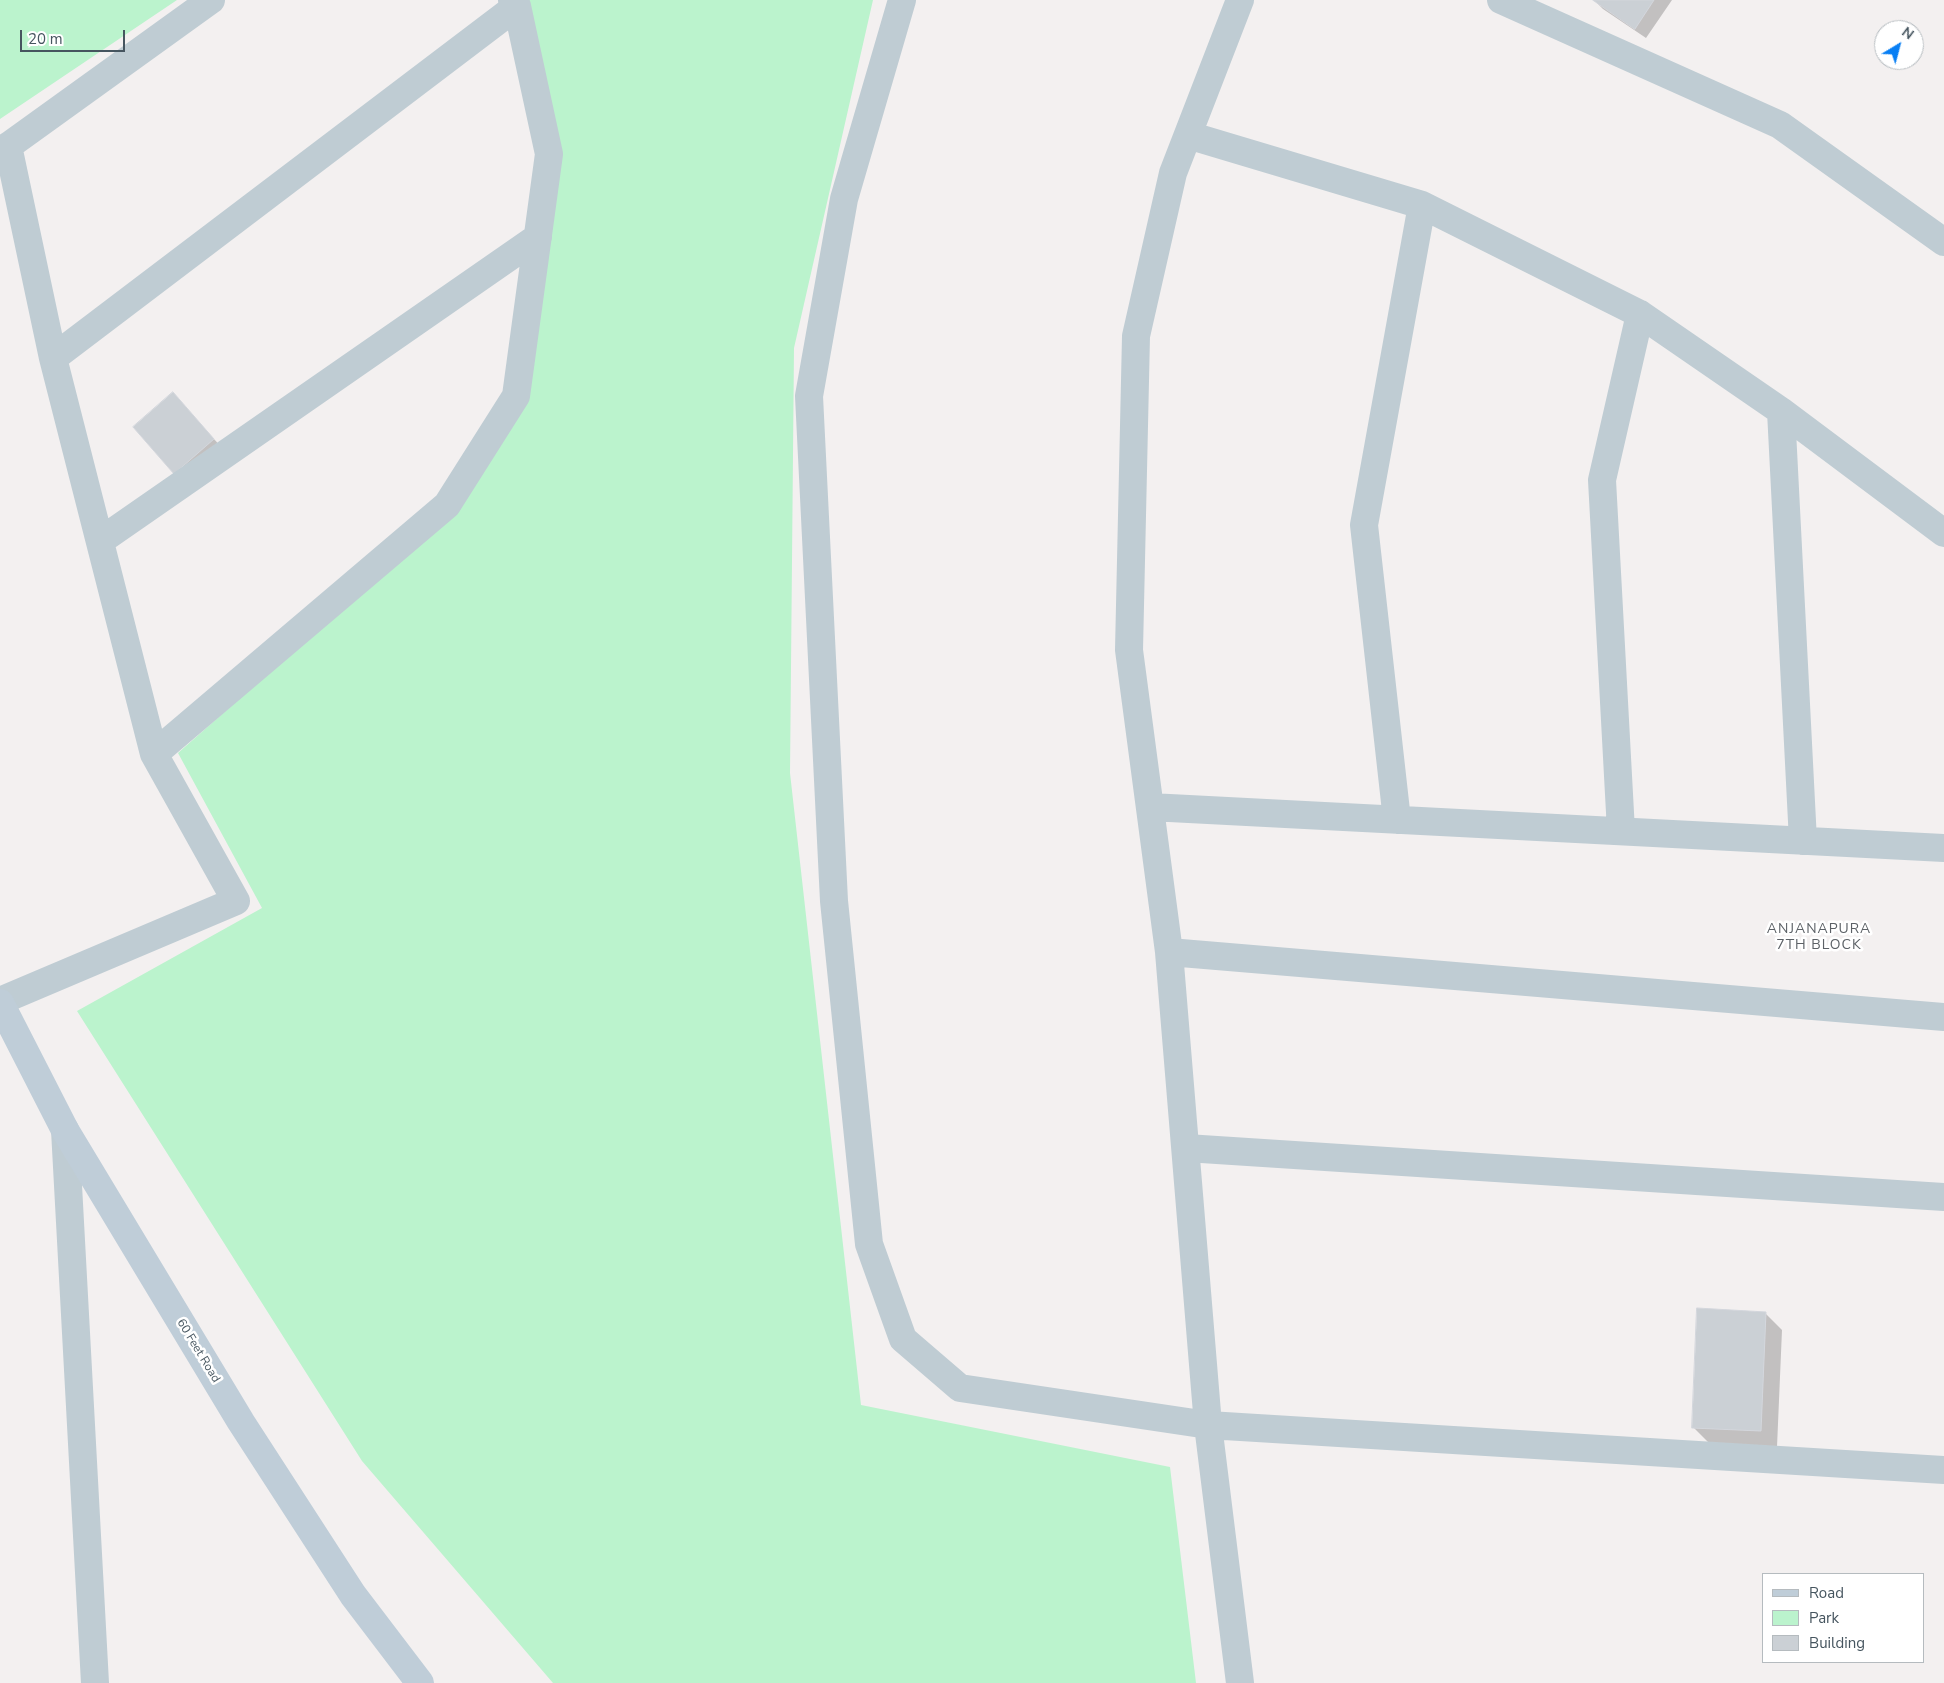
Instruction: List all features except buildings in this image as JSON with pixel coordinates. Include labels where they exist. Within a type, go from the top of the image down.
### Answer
[{"type":"street","points":[[0,1002],[236,901],[154,754],[53,358],[4,149],[211,0]]},
{"type":"street","points":[[902,0],[844,198],[810,396],[834,901],[869,1244],[902,1339],[960,1388],[1208,1424],[1944,1470]]},
{"type":"street","points":[[1240,0],[1173,173],[1136,336],[1129,650],[1169,952],[1208,1424],[1240,1683]]},
{"type":"street","points":[[1501,0],[1780,125],[1944,242]]},
{"type":"street","points":[[53,358],[514,3],[549,154],[516,396],[447,505],[154,754]]},
{"type":"street","points":[[1188,135],[1422,205],[1640,314],[1781,411],[1944,533]]},
{"type":"street","points":[[1397,820],[1364,525],[1422,205]]},
{"type":"street","points":[[100,541],[538,237]]},
{"type":"street","points":[[1621,831],[1602,480],[1640,314]]},
{"type":"street","points":[[1781,411],[1804,841]]},
{"type":"street","points":[[1150,807],[1944,848]]},
{"type":"street","points":[[1169,952],[1944,1017]]},
{"type":"street","name":"60 Feet Road","points":[[0,1002],[64,1130],[241,1422],[353,1595],[420,1683]]},
{"type":"street","points":[[64,1130],[95,1683]]},
{"type":"street","points":[[1186,1148],[1944,1197]]},
{"type":"green space","points":[[0,0],[177,0],[0,119]]},
{"type":"green space","points":[[521,0],[873,0],[794,348],[790,773],[861,1405],[1170,1467],[1196,1683],[553,1683],[362,1461],[77,1011],[262,908],[178,753],[459,505],[528,394],[555,195]]},
{"type":"district","name":"ANJANAPURA 7TH BLOCK","points":[[1819,938]]}]
